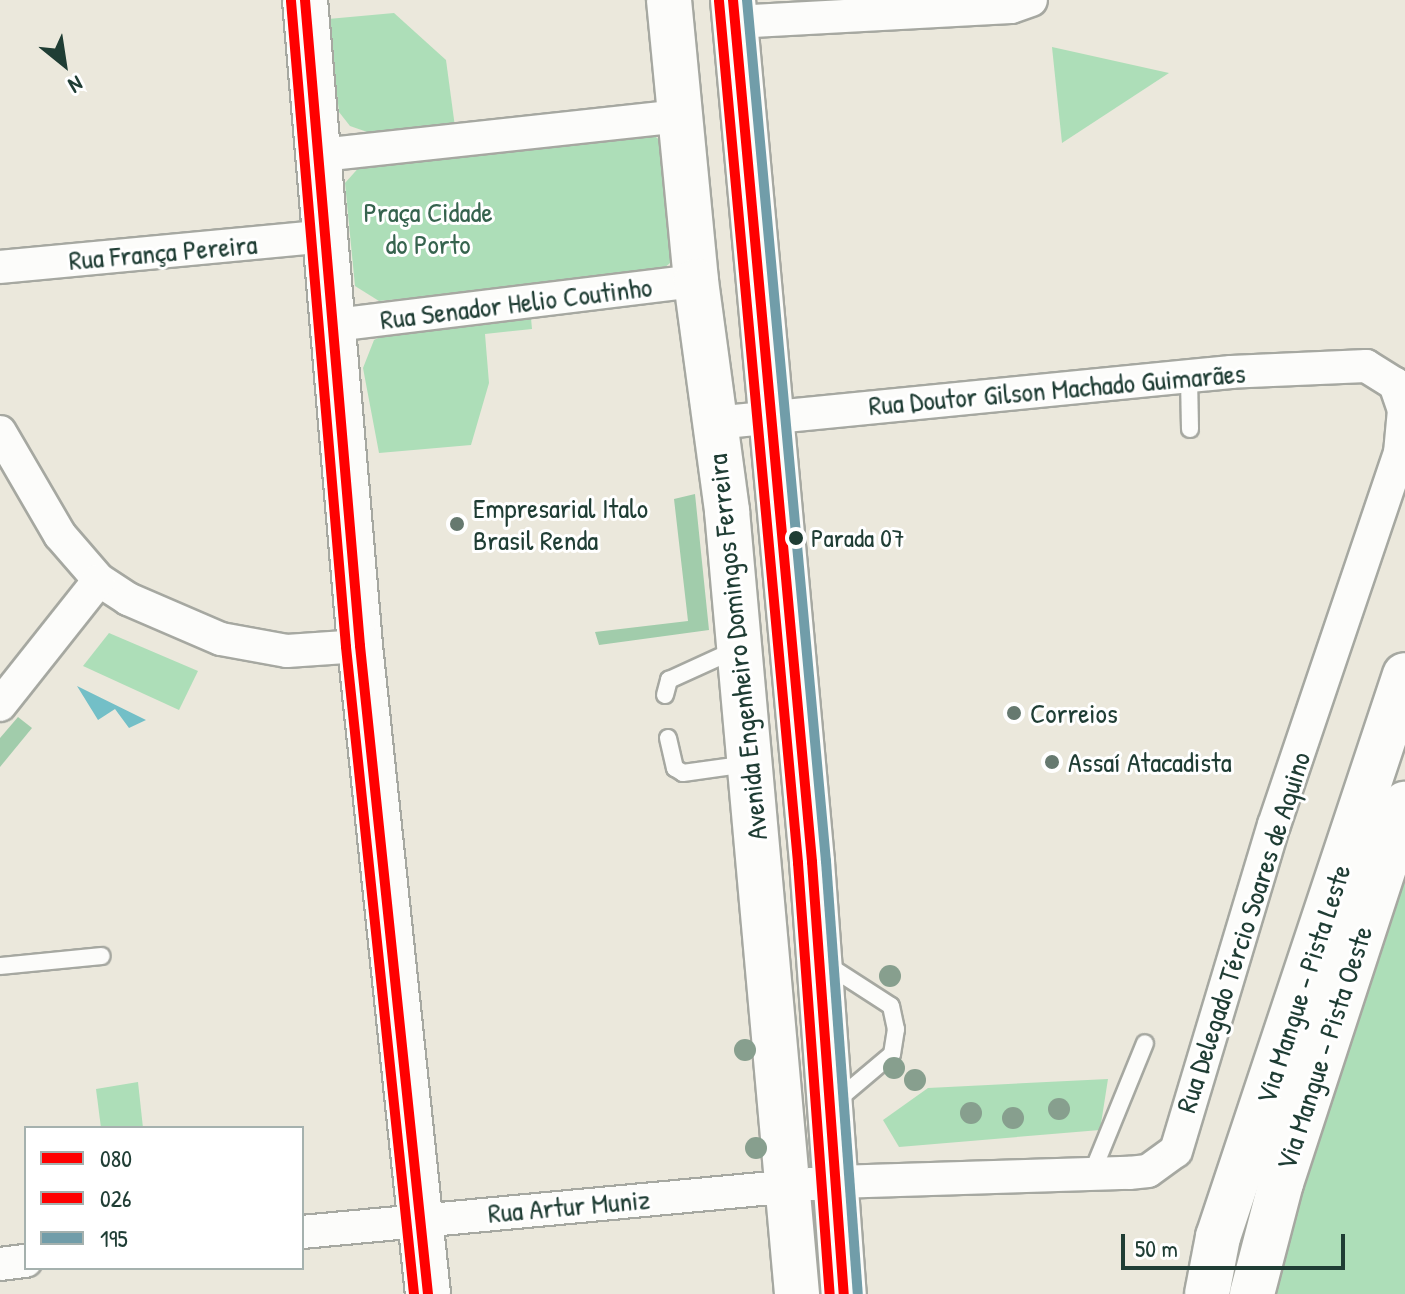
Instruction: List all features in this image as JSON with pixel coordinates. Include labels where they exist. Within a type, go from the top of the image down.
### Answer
[{"type":"main road","points":[[305,0],[336,325],[360,646],[428,1294]]},
{"type":"main road","name":"Avenida Engenheiro Domingos Ferreira","points":[[669,0],[678,116],[739,647],[797,1294]]},
{"type":"main road","name":"Avenida Engenheiro Domingos Ferreira","points":[[734,11],[819,959],[844,1294]]},
{"type":"main road","name":"Via Mangue - Pista Leste","points":[[1207,1294],[1218,1237],[1405,675]]},
{"type":"main road","name":"Via Mangue - Pista Oeste","points":[[1252,1294],[1285,1168],[1405,804]]},
{"type":"street","points":[[734,11],[1018,2]]},
{"type":"street","points":[[321,155],[678,116]]},
{"type":"street","name":"Rua França Pereira","points":[[0,267],[327,236]]},
{"type":"street","name":"Rua Senador Helio Coutinho","points":[[336,325],[696,281]]},
{"type":"street","name":"Rua Doutor Gilson Machado Guimarães","points":[[715,423],[1189,377],[1366,366],[1395,384]]},
{"type":"street","name":"Rua Delegado Tércio Soares de Aquino","points":[[836,1182],[1148,1171],[1176,1151],[1274,825],[1400,453],[1404,410],[1395,384]]},
{"type":"street","points":[[0,432],[60,535],[99,580],[170,621],[221,639],[287,651],[360,646]]},
{"type":"street","points":[[0,705],[99,580]]},
{"type":"street","name":"Rua Artur Muniz","points":[[304,1232],[836,1182]]},
{"type":"street","points":[[0,1264],[24,1261]]},
{"type":"lane","points":[[1189,377],[1190,429]]},
{"type":"lane","points":[[665,695],[669,680],[739,647]]},
{"type":"lane","points":[[668,738],[675,768],[683,773],[750,763]]},
{"type":"lane","points":[[0,966],[102,956]]},
{"type":"lane","points":[[819,959],[891,1006],[896,1029],[892,1054],[830,1106]]},
{"type":"lane","points":[[1092,1173],[1145,1043]]},
{"type":"green space","name":"Praça Cidade do Porto","points":[[394,13],[446,60],[455,127],[370,133],[350,126],[339,112],[328,19]]},
{"type":"green space","points":[[1052,47],[1169,73],[1062,143]]},
{"type":"green space","name":"Praça Cidade do Porto","points":[[653,135],[664,143],[682,252],[659,273],[379,301],[355,286],[345,183],[362,164]]},
{"type":"green space","name":"Praça Cidade do Porto","points":[[531,318],[532,329],[485,334],[489,383],[471,445],[379,453],[363,368],[374,340],[392,331]]},
{"type":"green space","points":[[695,494],[709,630],[599,645],[595,632],[688,621],[674,499]]},
{"type":"green space","points":[[109,633],[198,671],[179,710],[83,666]]},
{"type":"green space","points":[[18,717],[32,728],[0,767],[0,738]]},
{"type":"green space","points":[[1405,864],[1405,1294],[1273,1294],[1297,1189]]},
{"type":"green space","points":[[1108,1079],[1100,1130],[899,1147],[883,1120],[928,1088]]},
{"type":"green space","points":[[138,1082],[143,1126],[101,1126],[96,1089]]},
{"type":"water","points":[[77,686],[146,720],[129,728],[115,709],[98,720]]},
{"type":"transit line","name":"080","points":[[305,0],[360,646],[428,1294]]},
{"type":"transit line","name":"080","points":[[733,0],[812,862],[844,1294]]},
{"type":"transit line","name":"195","points":[[747,0],[826,861],[858,1293]]},
{"type":"transit line","name":"026","points":[[291,1],[346,647],[414,1294]]},
{"type":"transit line","name":"026","points":[[719,1],[798,863],[830,1294]]},
{"type":"place","name":"Empresarial Italo Brasil Renda","points":[[457,524]]},
{"type":"place","name":"Parada 07","points":[[796,538]]},
{"type":"place","name":"Correios","points":[[1014,713]]},
{"type":"place","name":"Assaí Atacadista","points":[[1052,762]]}]
